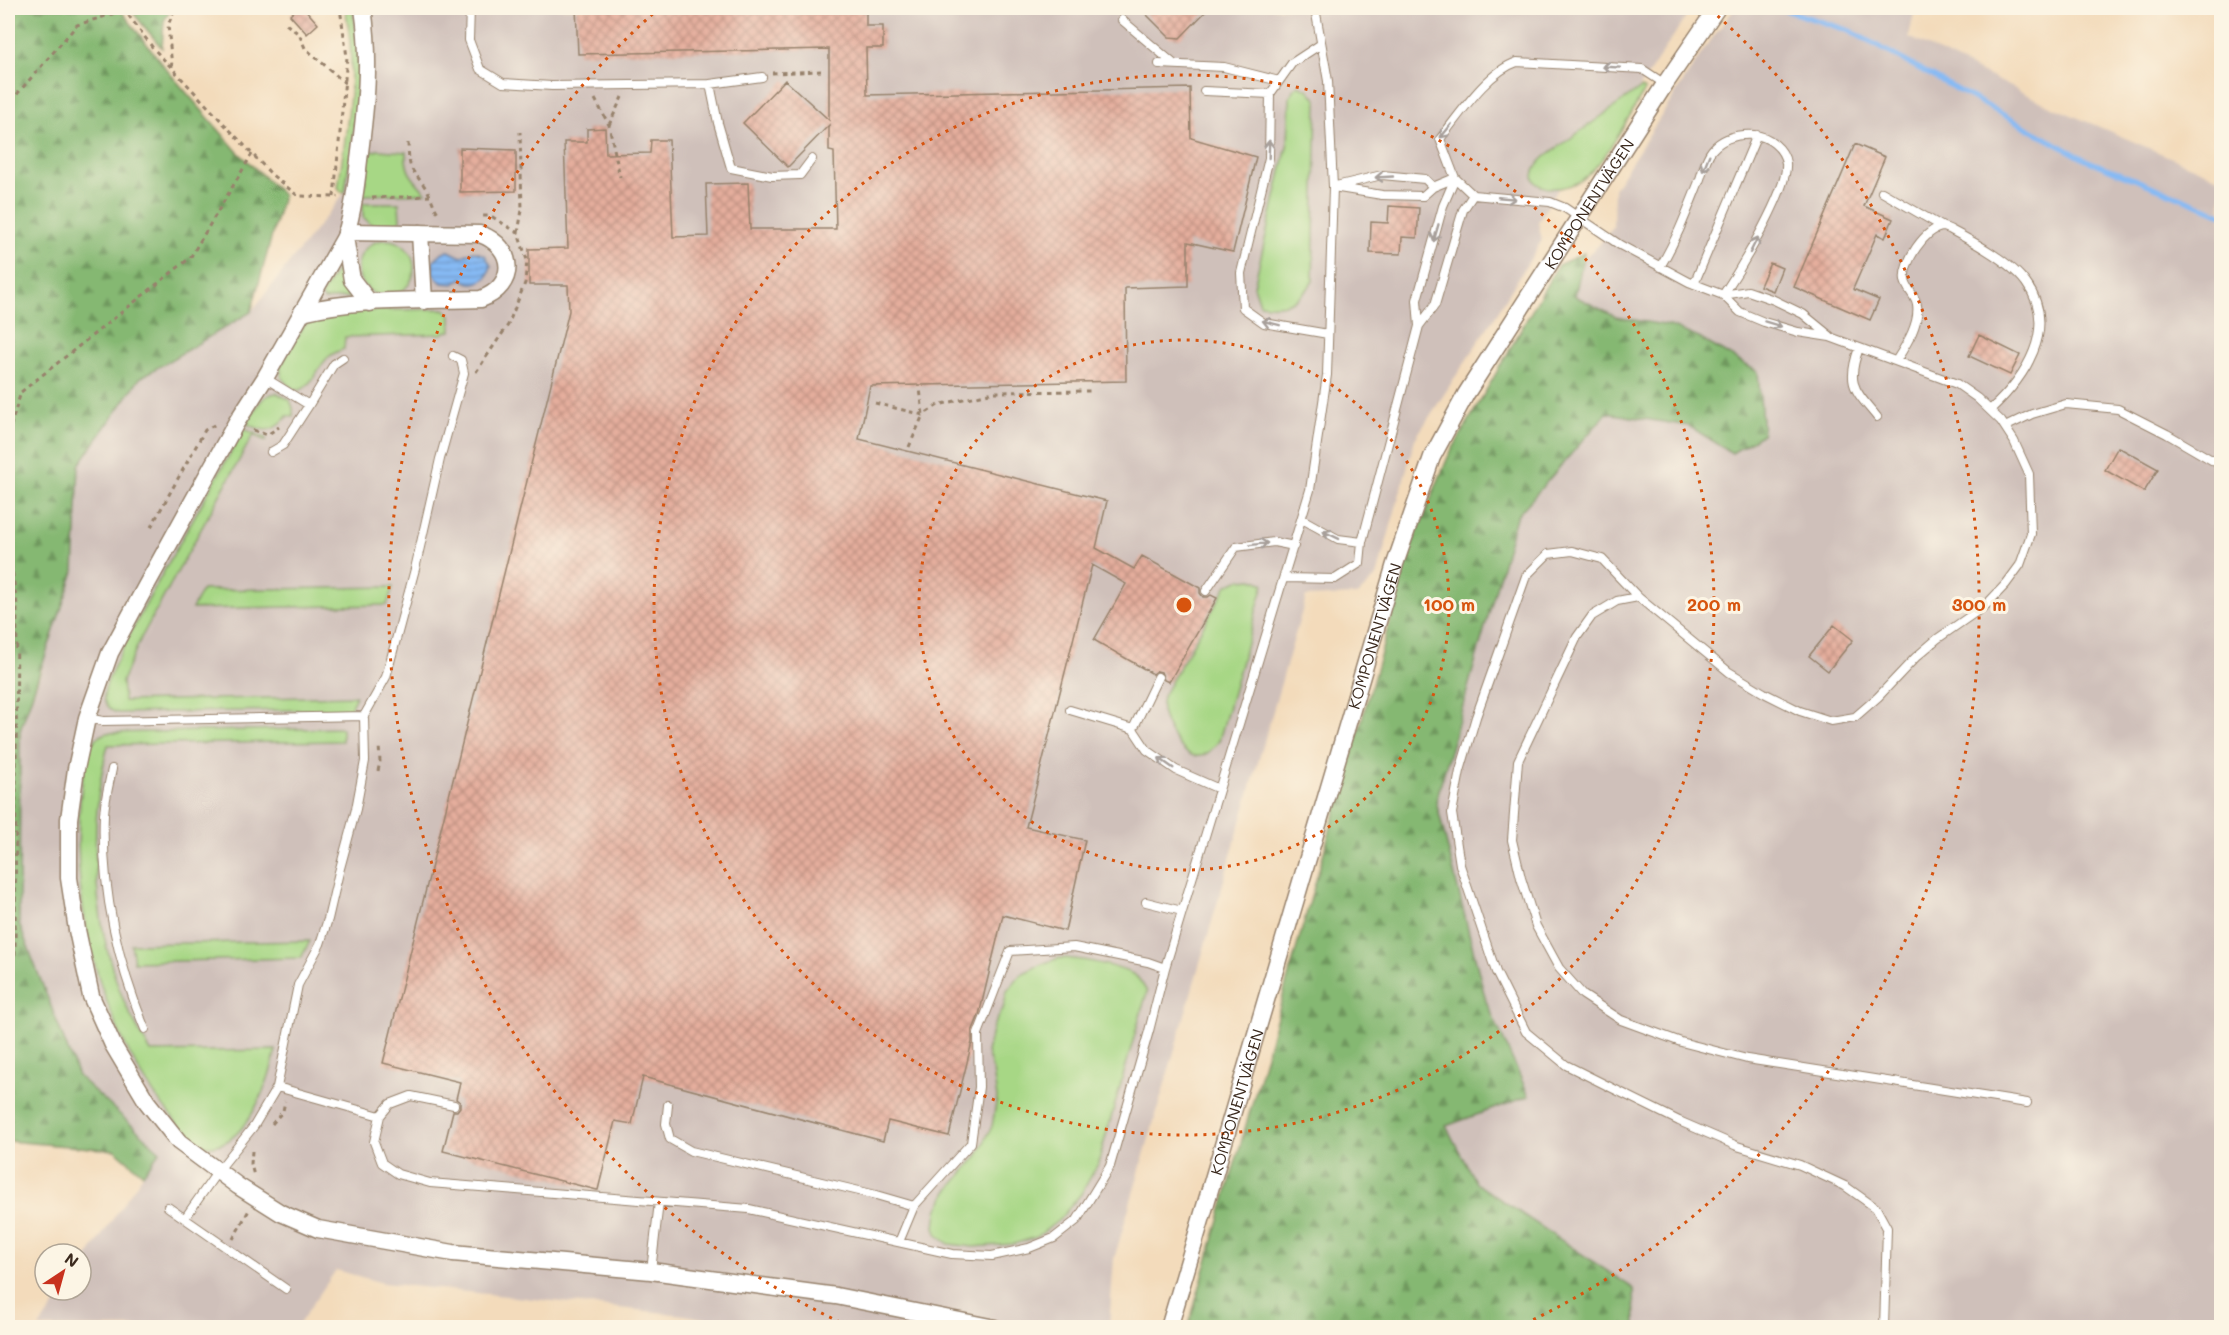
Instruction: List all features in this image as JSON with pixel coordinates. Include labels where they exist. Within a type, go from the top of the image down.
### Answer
[{"type":"street","points":[[363,8],[368,40],[365,116],[352,215],[345,235],[265,378],[231,433],[110,653],[87,718],[69,819],[69,878],[91,996],[113,1045],[147,1102],[179,1142],[256,1198],[318,1229],[453,1253],[651,1271],[836,1296],[995,1328]]},
{"type":"street","name":"KOMPONENTVÄGEN","points":[[1169,1328],[1395,564],[1432,457],[1466,394],[1665,84],[1717,8]]},
{"type":"street","points":[[420,233],[424,301]]},
{"type":"street","points":[[302,312],[326,307],[370,303],[481,299],[493,295],[502,285],[507,273],[507,258],[491,238],[480,234],[345,235]]},
{"type":"street","points":[[345,235],[352,280],[370,303]]},
{"type":"lane","points":[[470,8],[469,40],[480,69],[503,82],[552,86],[710,84],[762,77]]},
{"type":"lane","points":[[454,1105],[411,1096],[390,1104],[380,1116],[374,1142],[382,1163],[398,1174],[430,1184],[749,1209],[952,1254],[992,1256],[1029,1248],[1054,1238],[1077,1220],[1110,1166],[1165,968],[1310,490],[1326,383],[1333,187],[1328,81],[1315,8]]},
{"type":"lane","points":[[1122,20],[1174,64]]},
{"type":"lane","points":[[1321,44],[1293,63],[1270,94],[1269,158],[1241,273],[1243,308],[1264,323],[1328,334]]},
{"type":"lane","points":[[1665,84],[1642,69],[1517,62],[1504,66],[1492,76],[1440,139],[1455,178],[1473,195],[1550,202],[1579,217],[1596,231],[1660,267],[1694,284],[1724,295],[1740,312],[1798,332],[1830,336],[1958,384],[1990,410],[2014,441],[2029,474],[2031,534],[2020,565],[1986,605],[1937,639],[1916,657],[1856,717],[1831,722],[1800,711],[1729,672],[1638,597],[1602,559],[1572,551],[1548,554],[1526,576],[1476,717],[1460,771],[1452,813],[1460,865],[1496,972],[1526,1032],[1566,1065],[1679,1121],[1737,1146],[1800,1165],[1845,1186],[1876,1208],[1887,1228],[1884,1328]]},
{"type":"lane","points":[[1158,64],[1224,67],[1279,81]]},
{"type":"lane","points":[[710,84],[731,168],[772,176],[800,175],[812,159]]},
{"type":"lane","points":[[1204,92],[1270,94]]},
{"type":"lane","points":[[1660,267],[1674,242],[1711,150],[1727,138],[1757,135],[1767,139],[1779,148],[1786,163],[1783,182],[1752,249],[1724,295]]},
{"type":"lane","points":[[1694,284],[1757,135]]},
{"type":"lane","points":[[1333,187],[1382,175],[1425,179],[1433,187]]},
{"type":"lane","points":[[1333,187],[1382,195],[1423,196],[1433,187],[1455,178]]},
{"type":"lane","points":[[1285,578],[1335,579],[1360,563],[1362,542],[1419,326],[1417,300],[1443,206],[1455,178]]},
{"type":"lane","points":[[1882,192],[1972,241],[2007,265],[2025,281],[2034,298],[2041,322],[2034,352],[2006,396],[1990,410]]},
{"type":"lane","points":[[1419,326],[1435,305],[1463,210],[1473,195]]},
{"type":"lane","points":[[1896,361],[1915,327],[1917,305],[1905,280],[1908,260],[1921,241],[1932,231],[1943,227]]},
{"type":"lane","points":[[1724,295],[1748,291],[1774,300],[1803,314],[1830,336]]},
{"type":"lane","points":[[1859,348],[1852,369],[1852,380],[1857,392],[1877,417]]},
{"type":"lane","points":[[185,1218],[218,1171],[254,1126],[277,1087],[298,985],[320,944],[328,920],[356,809],[365,761],[364,716],[386,677],[415,569],[440,459],[464,373],[461,360],[453,356]]},
{"type":"lane","points":[[271,452],[283,445],[334,364],[343,358]]},
{"type":"lane","points":[[265,378],[309,405]]},
{"type":"lane","points":[[2005,427],[2032,414],[2066,404],[2118,409],[2222,466]]},
{"type":"lane","points":[[1302,519],[1338,539],[1362,542]]},
{"type":"lane","points":[[1206,591],[1236,546],[1274,542],[1294,546]]},
{"type":"lane","points":[[1638,597],[1617,602],[1592,616],[1577,637],[1518,760],[1512,840],[1521,879],[1536,926],[1558,968],[1583,995],[1621,1020],[1681,1042],[1747,1059],[2027,1103]]},
{"type":"lane","points":[[1133,729],[1158,677]]},
{"type":"lane","points":[[1070,710],[1133,729],[1147,750],[1176,770],[1218,789]]},
{"type":"lane","points":[[87,718],[103,721],[364,716]]},
{"type":"lane","points":[[112,769],[104,813],[106,877],[112,925],[128,988],[145,1029]]},
{"type":"lane","points":[[1146,902],[1182,911]]},
{"type":"lane","points":[[899,1242],[914,1206],[971,1143],[979,1087],[978,1034],[1010,951],[1074,947],[1148,962],[1165,968]]},
{"type":"lane","points":[[277,1087],[380,1116]]},
{"type":"lane","points":[[668,1105],[666,1124],[670,1139],[691,1151],[914,1206]]},
{"type":"lane","points":[[651,1271],[659,1202]]},
{"type":"lane","points":[[168,1207],[286,1289]]},
{"type":"path","points":[[172,68],[168,25],[175,8]]},
{"type":"path","points":[[334,196],[347,57],[340,8]]},
{"type":"path","points":[[8,110],[18,93],[77,25],[124,9],[153,48],[272,175],[298,196],[354,198],[430,196]]},
{"type":"path","points":[[286,24],[299,34],[305,48],[345,83]]},
{"type":"path","points":[[762,77],[775,71],[821,70]]},
{"type":"path","points":[[609,125],[627,85]]},
{"type":"path","points":[[589,86],[609,125],[620,177]]},
{"type":"path","points":[[474,380],[477,370],[508,325],[525,283],[527,260],[518,233],[522,210],[520,132]]},
{"type":"path","points":[[408,143],[409,165],[430,196],[438,215],[449,216]]},
{"type":"path","points":[[8,435],[21,392],[190,258],[252,154]]},
{"type":"path","points":[[481,216],[491,216],[518,233]]},
{"type":"path","points":[[909,447],[923,415],[920,388]]},
{"type":"path","points":[[875,403],[923,415],[938,405],[994,392],[1090,391]]},
{"type":"path","points":[[150,527],[205,430],[223,420]]},
{"type":"path","points":[[246,427],[267,435],[289,420],[297,423]]},
{"type":"path","points":[[8,537],[17,605],[15,954],[8,962]]},
{"type":"path","points":[[377,773],[380,762],[379,741]]},
{"type":"path","points":[[8,923],[14,926]]},
{"type":"path","points":[[270,1126],[283,1111],[288,1091]]},
{"type":"path","points":[[232,1240],[262,1188],[253,1175],[251,1164],[255,1146]]},
{"type":"shaded area","points":[[352,8],[1692,8],[1581,176],[1561,184],[1538,222],[1542,240],[1415,439],[1377,576],[1358,595],[1306,597],[1114,1259],[1109,1327],[753,1327],[684,1315],[383,1283],[336,1270],[297,1327],[39,1327],[57,1302],[93,1302],[93,1248],[159,1151],[78,1076],[19,923],[20,731],[42,670],[73,518],[79,465],[140,378],[251,312],[345,192],[358,76],[358,45]]},
{"type":"shaded area","points":[[1735,8],[1915,8],[1909,37],[2048,105],[2221,179],[2221,1327],[1608,1327],[1433,1140],[1385,665],[1571,269],[1598,246],[1613,227],[1614,189],[1705,48]]},
{"type":"green space","points":[[8,8],[119,8],[167,70],[237,151],[283,195],[251,312],[140,378],[79,465],[74,571],[20,731],[19,924],[78,1076],[160,1151],[143,1174],[115,1150],[8,1141]]},
{"type":"green space","points":[[129,8],[171,8],[164,21],[162,48]]},
{"type":"green space","points":[[345,8],[352,8],[358,53],[358,77],[345,192],[341,192],[338,187],[348,120],[351,75],[349,30]]},
{"type":"green space","points":[[1298,85],[1309,90],[1317,100],[1313,281],[1303,294],[1291,302],[1277,305],[1260,304],[1254,286],[1288,142],[1290,97]]},
{"type":"green space","points":[[1641,88],[1645,90],[1624,126],[1608,152],[1590,173],[1571,185],[1560,188],[1541,186],[1535,181],[1533,175],[1537,166],[1547,155]]},
{"type":"green space","points":[[378,150],[406,152],[408,170],[426,193],[363,195],[369,155]]},
{"type":"green space","points":[[363,203],[399,203],[400,221],[395,226],[373,226],[363,217]]},
{"type":"green space","points":[[380,240],[392,240],[402,244],[410,252],[414,268],[410,284],[402,292],[392,296],[380,296],[370,292],[362,284],[358,274],[358,262],[362,252],[370,244]]},
{"type":"green space","points":[[1584,253],[1575,296],[1616,317],[1670,326],[1699,338],[1758,372],[1763,434],[1732,453],[1689,426],[1607,413],[1516,517],[1436,801],[1486,1001],[1529,1096],[1446,1126],[1476,1183],[1634,1289],[1635,1327],[1188,1328],[1412,544],[1448,457],[1558,265]]},
{"type":"green space","points":[[339,267],[343,270],[351,297],[324,300],[321,295]]},
{"type":"green space","points":[[444,309],[451,315],[451,331],[443,334],[345,337],[344,349],[328,357],[307,386],[296,390],[282,378],[280,367],[303,327],[315,317],[349,311]]},
{"type":"green space","points":[[277,393],[290,400],[293,416],[287,416],[275,428],[266,430],[247,424],[262,400],[266,396]]},
{"type":"green space","points":[[244,429],[266,438],[266,441],[253,435],[141,638],[122,681],[124,701],[356,696],[350,709],[115,712],[104,700],[113,669],[154,588]]},
{"type":"green space","points":[[1253,579],[1264,584],[1219,741],[1203,755],[1189,754],[1179,745],[1166,724],[1162,709],[1163,696],[1227,585],[1238,580]]},
{"type":"green space","points":[[393,587],[387,605],[192,609],[202,590]]},
{"type":"green space","points":[[342,728],[342,741],[108,745],[102,774],[96,837],[99,901],[111,962],[123,999],[138,1030],[151,1052],[276,1050],[260,1097],[242,1128],[229,1139],[216,1145],[200,1145],[170,1115],[131,1056],[116,1025],[94,960],[81,894],[79,860],[81,792],[88,749],[92,742],[106,733]]},
{"type":"green space","points":[[310,941],[301,958],[134,962],[131,944]]},
{"type":"green space","points":[[1059,958],[1096,963],[1133,974],[1147,992],[1098,1164],[1081,1194],[1059,1220],[1037,1237],[1014,1244],[973,1247],[949,1244],[938,1236],[935,1227],[937,1211],[946,1193],[978,1155],[992,1126],[997,1098],[993,1071],[987,1052],[993,1026],[1003,1009],[1007,991],[1021,974]]},
{"type":"water","points":[[449,251],[461,257],[473,251],[485,255],[491,266],[487,277],[475,283],[462,278],[454,284],[442,283],[433,274],[433,261],[443,252]]},
{"type":"building","points":[[298,8],[304,8],[318,24],[307,34],[290,15]]},
{"type":"building","points":[[576,8],[866,8],[866,26],[883,26],[883,48],[866,48],[867,95],[1190,88],[1191,138],[1256,157],[1233,252],[1188,242],[1188,286],[1125,288],[1126,381],[870,386],[859,439],[1107,501],[1096,548],[1134,569],[1142,556],[1200,588],[1203,597],[1211,595],[1217,598],[1169,682],[1164,680],[1161,672],[1157,671],[1153,674],[1094,640],[1126,584],[1092,565],[1026,827],[1085,840],[1065,931],[1003,915],[979,1015],[972,1032],[972,1042],[949,1136],[888,1121],[883,1141],[643,1077],[632,1124],[615,1121],[597,1190],[443,1151],[453,1111],[457,1111],[460,1107],[460,1102],[456,1099],[460,1082],[383,1063],[569,311],[568,285],[529,285],[529,249],[568,248],[564,142],[587,142],[587,129],[605,128],[606,154],[650,153],[651,140],[669,140],[673,237],[708,236],[706,184],[748,183],[750,229],[836,229],[834,152],[829,151],[829,125],[788,167],[743,123],[785,80],[829,120],[829,49],[578,54]]},
{"type":"building","points":[[1140,8],[1209,8],[1180,38],[1169,37]]},
{"type":"building","points":[[1855,144],[1885,157],[1864,206],[1893,219],[1885,238],[1877,234],[1853,289],[1879,300],[1870,320],[1794,287]]},
{"type":"building","points":[[460,148],[516,150],[516,191],[460,192]]},
{"type":"building","points":[[1389,206],[1419,208],[1417,238],[1402,237],[1401,254],[1370,253],[1371,222],[1388,223]]},
{"type":"building","points":[[1770,263],[1782,268],[1773,291],[1760,286]]},
{"type":"building","points":[[1979,335],[2020,355],[2010,375],[1969,356]]},
{"type":"building","points":[[2118,447],[2158,469],[2144,492],[2105,470]]},
{"type":"building","points":[[1834,625],[1853,640],[1828,671],[1809,656]]},
{"type":"waterway","points":[[1779,8],[1850,31],[2086,160],[2222,214]]}]
